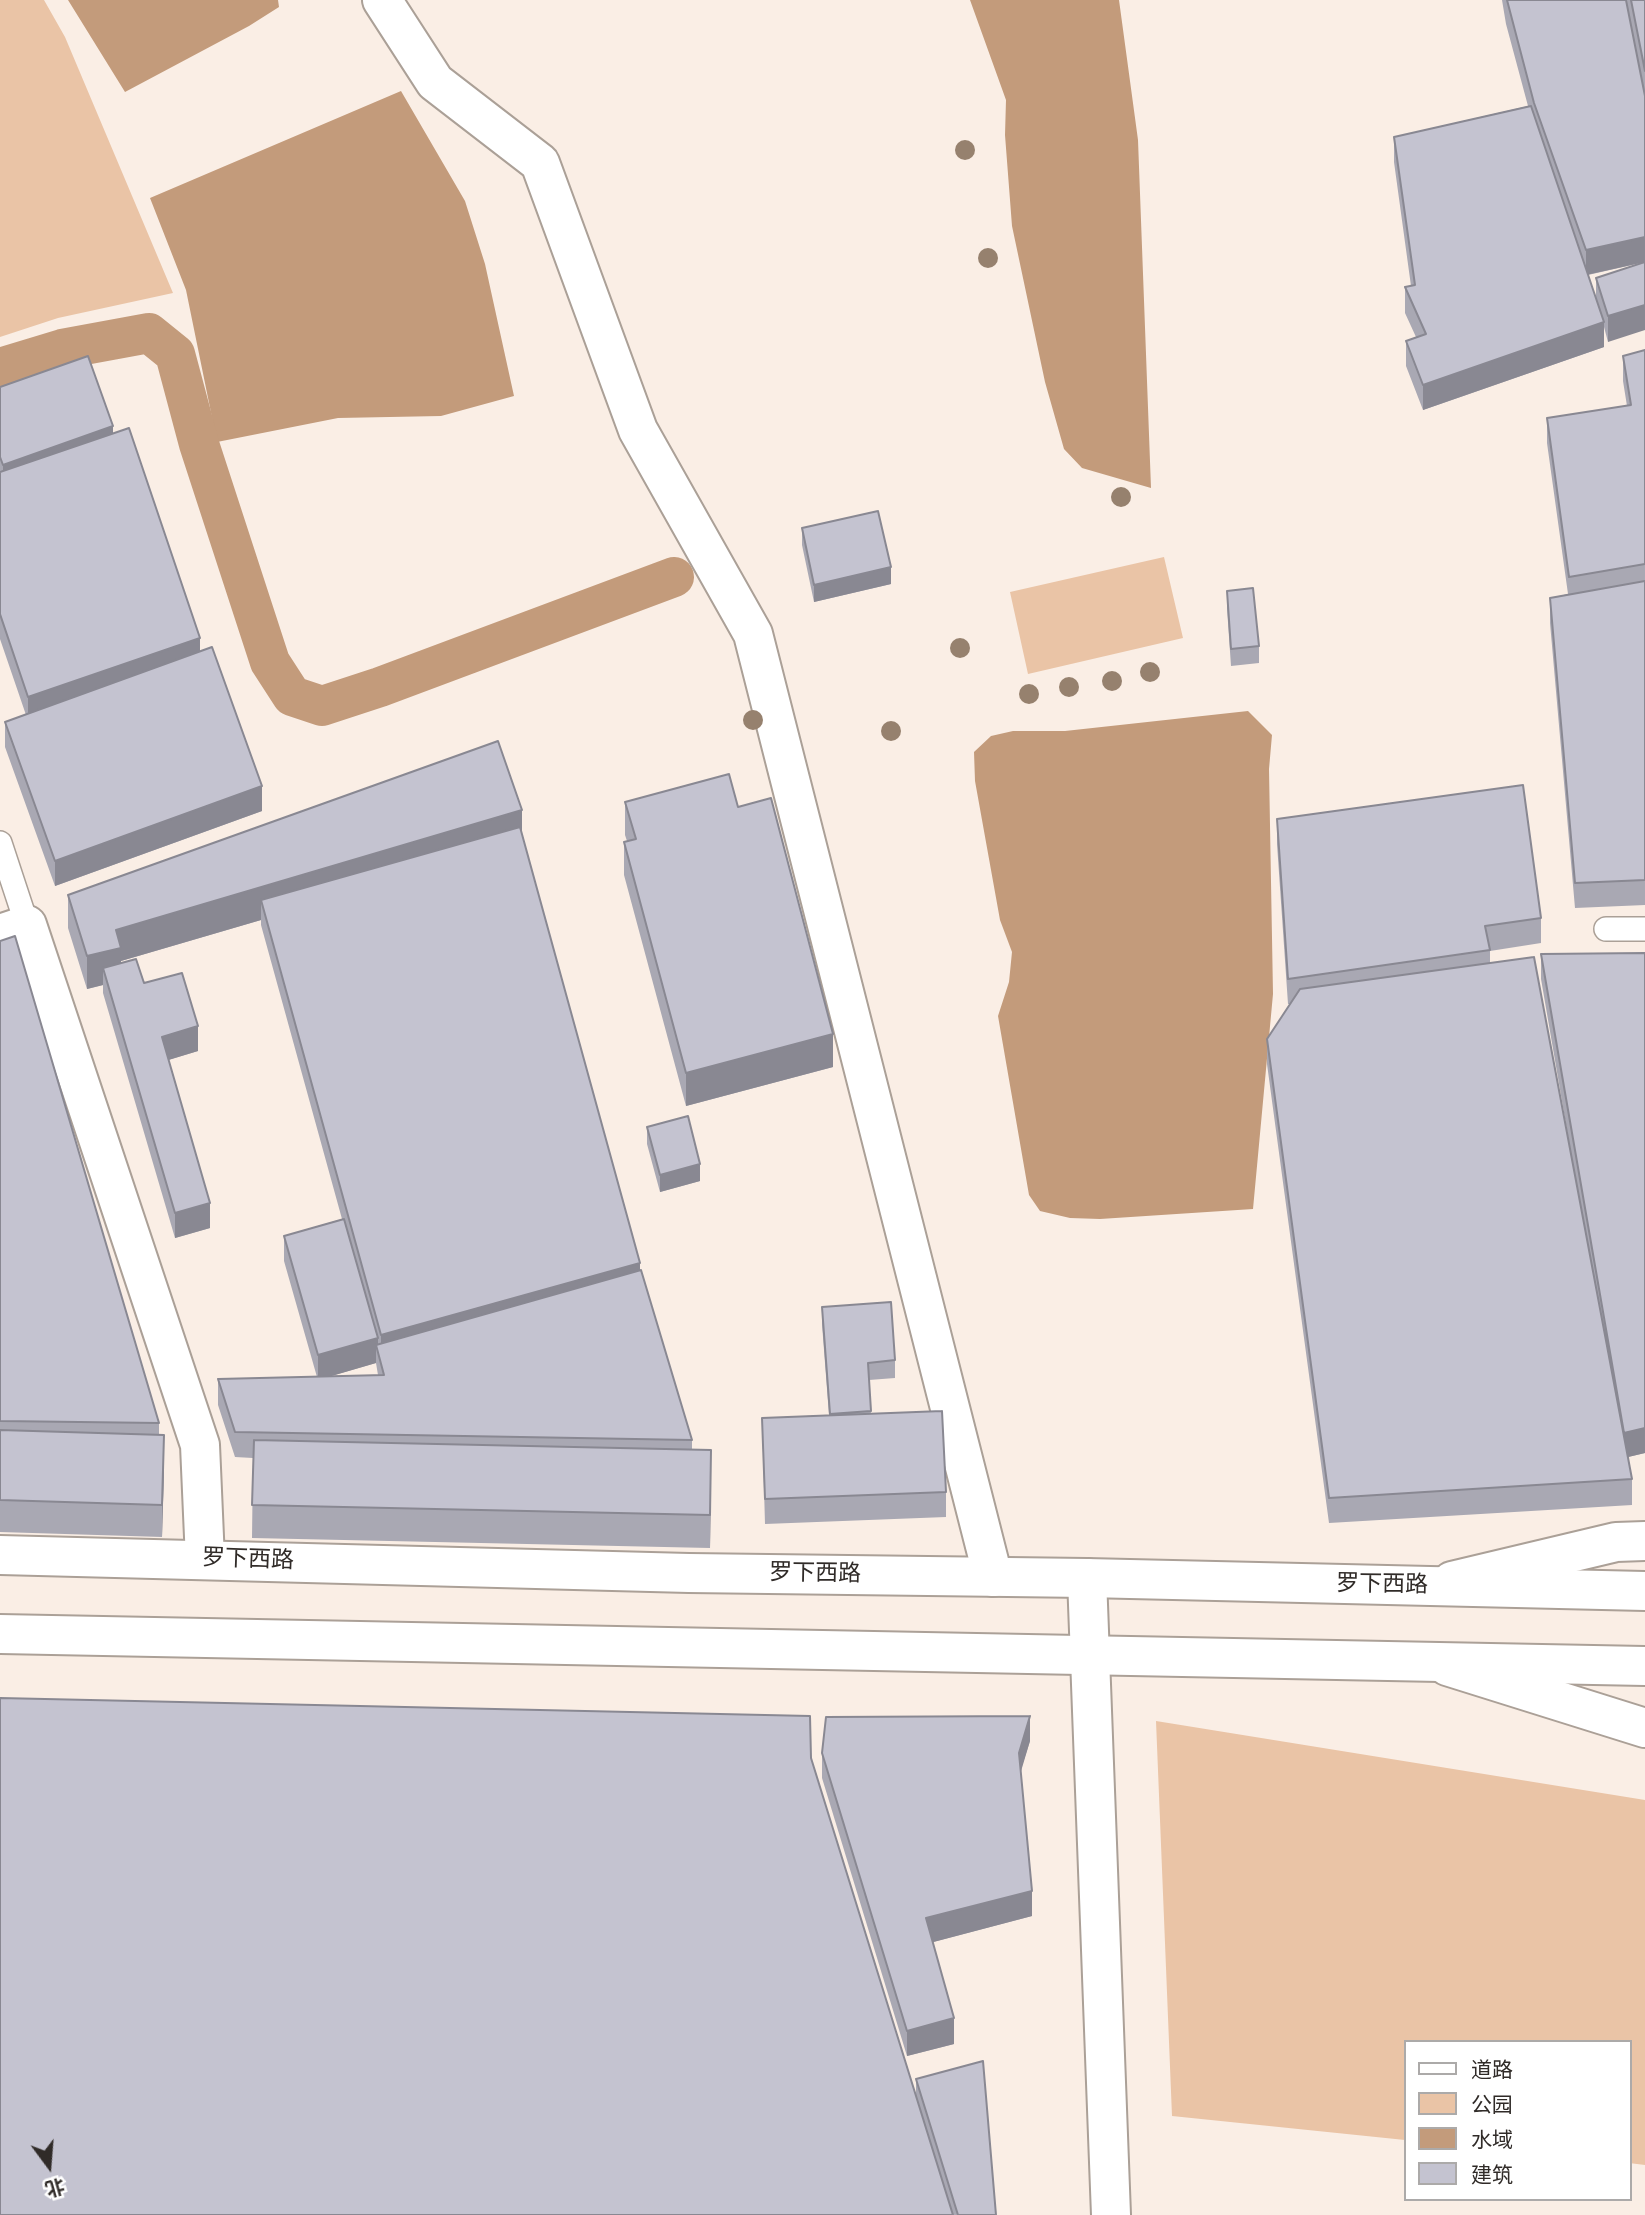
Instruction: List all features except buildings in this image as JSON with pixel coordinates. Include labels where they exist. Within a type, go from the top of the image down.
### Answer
[{"type":"street","points":[[382,0],[435,82],[540,163],[638,430],[753,634],[993,1577]]},
{"type":"street","points":[[14,930],[200,1445],[205,1560]]},
{"type":"street","points":[[1427,1587],[1616,1542],[1645,1541]]},
{"type":"street","name":"罗下西路","points":[[0,1555],[689,1573],[1087,1578],[1637,1591]]},
{"type":"street","points":[[1087,1578],[1111,2215]]},
{"type":"street","points":[[0,1634],[1634,1666]]},
{"type":"street","points":[[1431,1662],[1645,1728]]},
{"type":"lane","points":[[0,843],[14,930]]},
{"type":"lane","points":[[1606,929],[1645,929]]},
{"type":"green space","points":[[0,0],[44,0],[65,37],[173,293],[58,318],[0,337]]},
{"type":"green space","points":[[1164,557],[1183,638],[1028,674],[1010,592]]},
{"type":"green space","points":[[1156,1721],[1645,1800],[1645,2165],[1631,2163],[1631,2040],[1404,2040],[1404,2140],[1172,2116]]},
{"type":"water","points":[[68,0],[278,0],[279,7],[249,26],[125,92]]},
{"type":"water","points":[[970,0],[1119,0],[1138,140],[1151,488],[1082,468],[1064,449],[1045,382],[1012,226],[1005,135],[1006,100]]},
{"type":"water","points":[[401,91],[465,201],[485,264],[514,396],[441,416],[338,418],[217,442],[186,290],[150,198]]},
{"type":"water","points":[[1248,711],[1272,735],[1269,769],[1273,994],[1253,1209],[1100,1219],[1070,1218],[1040,1211],[1029,1195],[998,1016],[1009,982],[1012,952],[1000,920],[975,781],[974,752],[991,736],[1013,731],[1065,731]]},
{"type":"waterway","points":[[0,368],[62,349],[149,333],[175,354],[199,444],[270,662],[292,696],[322,706],[380,687],[674,577]]}]
